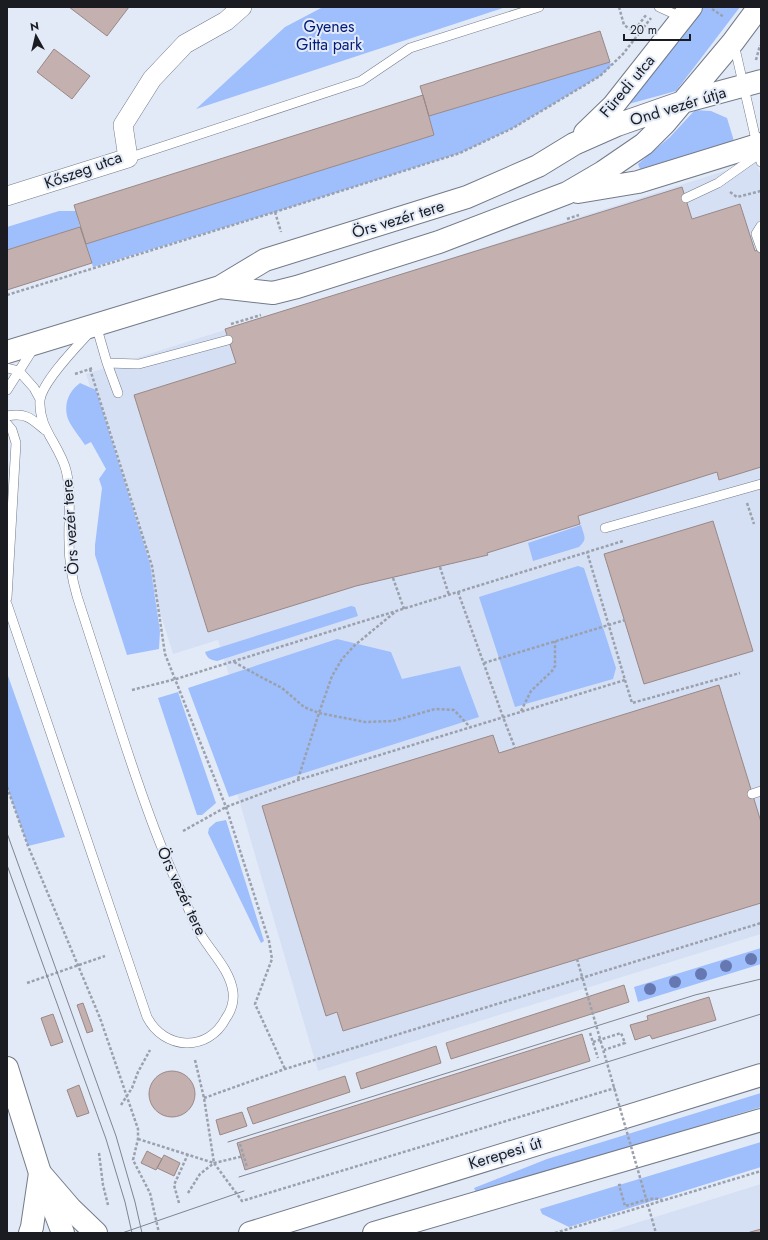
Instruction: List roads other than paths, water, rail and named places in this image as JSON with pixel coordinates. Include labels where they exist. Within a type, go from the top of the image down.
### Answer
[{"type":"main road","points":[[683,102],[734,42],[759,7]]},
{"type":"main road","name":"Füredi utca","points":[[574,144],[613,106],[687,13]]},
{"type":"main road","name":"Ond vezér útja","points":[[574,144],[616,125],[683,102],[752,84]]},
{"type":"main road","name":"Örs vezér tere","points":[[220,287],[273,293],[297,288],[439,242],[567,193],[609,168],[644,144],[683,102]]},
{"type":"main road","name":"Örs vezér tere","points":[[7,352],[220,287],[265,260],[467,197],[538,166],[574,144]]},
{"type":"main road","name":"Örs vezér tere","points":[[567,193],[638,182],[759,152]]},
{"type":"main road","points":[[7,1068],[40,1173],[63,1233]]},
{"type":"main road","name":"Kerepesi út","points":[[250,1233],[761,1075]]},
{"type":"main road","points":[[374,1233],[761,1120]]},
{"type":"main road","points":[[30,1233],[40,1173]]},
{"type":"main road","points":[[40,1173],[71,1209],[96,1233]]},
{"type":"street","name":"Kőszeg utca","points":[[7,196],[128,158],[123,125],[152,79],[185,44],[226,21],[242,7]]},
{"type":"lane","points":[[128,158],[361,81],[410,48],[539,7]]},
{"type":"lane","points":[[657,10],[687,13]]},
{"type":"lane","points":[[686,198],[718,183],[759,152],[752,84],[734,42]]},
{"type":"lane","points":[[761,226],[756,234],[761,248]]},
{"type":"lane","points":[[96,325],[107,363],[118,393]]},
{"type":"lane","points":[[40,399],[46,384],[96,325]]},
{"type":"lane","points":[[107,363],[139,364],[228,340]]},
{"type":"lane","points":[[7,390],[30,353],[40,342]]},
{"type":"lane","points":[[7,368],[19,371]]},
{"type":"lane","name":"Örs vezér tere","points":[[19,371],[34,388],[40,399],[41,415],[45,430]]},
{"type":"lane","name":"Örs vezér tere","points":[[7,416],[17,414],[31,418],[45,430],[54,442],[66,470],[69,494],[69,543],[71,575],[77,596],[143,799],[167,861],[200,934],[219,960],[229,977],[232,986],[232,1006],[229,1014],[224,1024],[208,1038],[191,1043],[177,1043],[165,1037],[154,1028],[147,1017],[7,604]]},
{"type":"lane","points":[[7,424],[12,430],[16,443],[7,598]]},
{"type":"lane","points":[[605,528],[761,484]]},
{"type":"tram line","points":[[7,833],[116,1136],[135,1202],[142,1233]]},
{"type":"tram line","points":[[7,865],[106,1139],[125,1202],[132,1233]]},
{"type":"tram line","points":[[228,1142],[695,995],[761,979]]},
{"type":"tram line","points":[[239,1177],[761,1014]]},
{"type":"tram line","points":[[122,1233],[244,1191]]},
{"type":"park label","name":"Gyenes Gitta park","points":[[329,35]]}]
